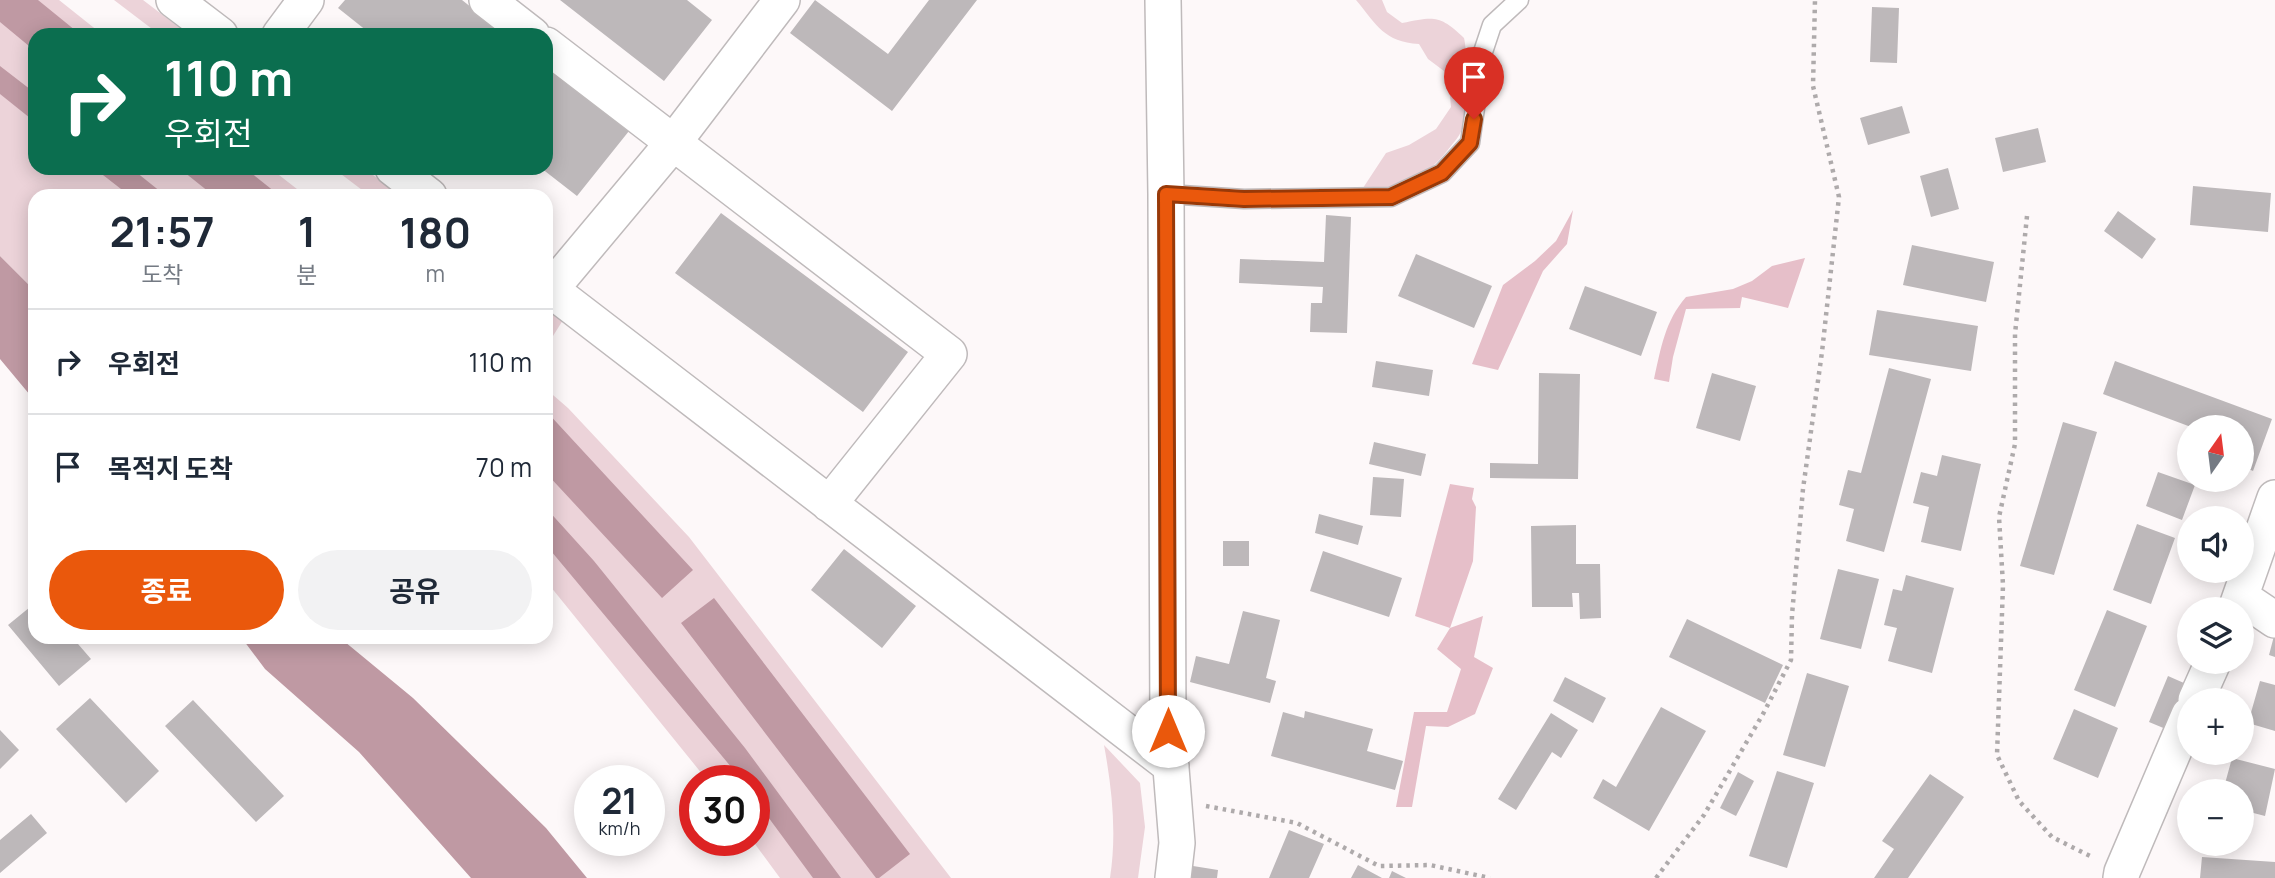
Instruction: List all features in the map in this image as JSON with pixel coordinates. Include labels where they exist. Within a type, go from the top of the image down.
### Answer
[{"type":"street","points":[[174,0],[211,28]]},
{"type":"street","points":[[285,28],[306,0]]},
{"type":"street","points":[[487,0],[523,28]]},
{"type":"street","points":[[553,282],[673,143],[782,0]]},
{"type":"street","points":[[1163,0],[1168,717],[1177,843],[1173,878]]},
{"type":"street","points":[[553,50],[948,354],[829,504]]},
{"type":"street","points":[[402,175],[420,189]]},
{"type":"street","points":[[553,292],[1171,766]]},
{"type":"street","points":[[2241,597],[2266,547],[2275,498]]},
{"type":"street","points":[[2254,610],[2275,620]]},
{"type":"street","points":[[2121,875],[2177,743]]},
{"type":"lane","points":[[1166,194],[1244,199],[1391,197],[1442,173],[1470,143],[1483,52],[1492,25],[1519,0]]},
{"type":"path","points":[[1656,878],[1704,815],[1791,660],[1792,615],[1803,489],[1839,197],[1812,86],[1815,0]]},
{"type":"path","points":[[2027,216],[2015,334],[2015,444],[1999,517],[2003,585],[1997,755],[2019,800],[2052,837],[2121,875]]},
{"type":"path","points":[[1174,802],[1297,822],[1379,866],[1430,866],[1490,878]]},
{"type":"shaded area","points":[[0,0],[59,0],[94,28],[28,28],[28,175],[279,175],[297,189],[28,189],[28,284],[0,256]]},
{"type":"shaded area","points":[[0,0],[38,0],[72,28],[28,28],[28,45],[0,22]]},
{"type":"shaded area","points":[[114,0],[143,0],[180,28],[151,28]]},
{"type":"shaded area","points":[[1356,0],[1382,0],[1387,12],[1402,23],[1422,19],[1442,21],[1464,38],[1466,84],[1461,132],[1430,168],[1410,181],[1387,188],[1363,188],[1386,153],[1409,145],[1436,129],[1451,107],[1448,74],[1428,59],[1419,44],[1397,40],[1382,31]]},
{"type":"shaded area","points":[[0,66],[28,88],[28,116],[0,94]]},
{"type":"shaded area","points":[[103,175],[140,175],[157,189],[121,189]]},
{"type":"shaded area","points":[[188,175],[254,175],[271,189],[205,189]]},
{"type":"shaded area","points":[[342,175],[373,175],[391,189],[361,189]]},
{"type":"shaded area","points":[[1573,210],[1567,244],[1543,271],[1498,370],[1472,364],[1503,285],[1556,241]]},
{"type":"shaded area","points":[[0,256],[28,284],[28,393],[0,359]]},
{"type":"shaded area","points":[[1805,258],[1788,308],[1742,297],[1740,308],[1686,309],[1669,382],[1654,379],[1668,325],[1686,297],[1733,289],[1752,281],[1772,266]]},
{"type":"shaded area","points":[[553,312],[563,320],[553,336]]},
{"type":"shaded area","points":[[553,395],[689,537],[951,878],[780,878],[764,856],[770,856],[770,765],[695,765],[553,590]]},
{"type":"shaded area","points":[[553,419],[693,570],[662,598],[553,481]]},
{"type":"shaded area","points":[[1450,484],[1474,488],[1472,499],[1476,507],[1473,561],[1450,628],[1415,616]]},
{"type":"shaded area","points":[[553,516],[594,561],[758,765],[729,765],[553,553]]},
{"type":"shaded area","points":[[714,598],[910,854],[879,878],[876,878],[681,623]]},
{"type":"shaded area","points":[[1483,616],[1474,657],[1493,668],[1475,714],[1448,727],[1426,726],[1412,807],[1396,807],[1414,712],[1447,712],[1461,669],[1437,649],[1450,628]]},
{"type":"shaded area","points":[[246,644],[347,644],[413,698],[546,828],[587,878],[471,878],[359,752],[265,669]]},
{"type":"shaded area","points":[[1104,745],[1140,783],[1145,827],[1138,878],[1110,878],[1113,811]]},
{"type":"shaded area","points":[[770,782],[841,878],[813,878],[770,820]]},
{"type":"building","points":[[345,0],[462,0],[497,28],[363,28],[338,8]]},
{"type":"building","points":[[560,0],[687,0],[712,20],[664,81]]},
{"type":"building","points":[[815,0],[888,54],[929,0],[977,0],[892,111],[790,33]]},
{"type":"building","points":[[1872,7],[1899,8],[1897,63],[1870,62]]},
{"type":"building","points":[[553,71],[629,131],[577,196],[550,175],[553,175]]},
{"type":"building","points":[[1902,106],[1910,133],[1868,145],[1860,118]]},
{"type":"building","points":[[2038,128],[2046,162],[2003,172],[1995,138]]},
{"type":"building","points":[[1948,168],[1959,209],[1931,217],[1920,176]]},
{"type":"building","points":[[2193,186],[2271,193],[2268,232],[2190,225]]},
{"type":"building","points":[[2118,211],[2156,239],[2142,259],[2104,231]]},
{"type":"building","points":[[721,213],[908,352],[863,412],[675,273]]},
{"type":"building","points":[[1326,215],[1351,217],[1347,333],[1310,332],[1311,303],[1322,303],[1323,287],[1239,283],[1240,259],[1324,262]]},
{"type":"building","points":[[1912,245],[1994,262],[1986,302],[1903,285]]},
{"type":"building","points":[[1416,254],[1492,286],[1474,328],[1398,296]]},
{"type":"building","points":[[1585,286],[1657,312],[1641,356],[1569,329]]},
{"type":"building","points":[[1877,310],[1978,326],[1971,371],[1869,355]]},
{"type":"building","points":[[1376,361],[1433,370],[1429,396],[1372,387]]},
{"type":"building","points":[[2115,361],[2272,419],[2254,468],[2254,415],[2177,415],[2177,422],[2103,394]]},
{"type":"building","points":[[1889,368],[1931,379],[1884,552],[1846,541],[1854,509],[1839,505],[1848,470],[1861,473]]},
{"type":"building","points":[[1539,373],[1580,374],[1578,479],[1490,478],[1490,463],[1538,464]]},
{"type":"building","points":[[1712,373],[1756,386],[1740,441],[1696,428]]},
{"type":"building","points":[[2063,422],[2097,432],[2054,575],[2020,566]]},
{"type":"building","points":[[1374,442],[1426,454],[1421,476],[1369,464]]},
{"type":"building","points":[[1942,455],[1981,464],[1961,551],[1921,542],[1929,507],[1913,503],[1921,472],[1937,476]]},
{"type":"building","points":[[2158,472],[2177,479],[2177,492],[2192,492],[2187,506],[2177,506],[2177,518],[2146,506]]},
{"type":"building","points":[[1373,477],[1404,479],[1401,517],[1370,515]]},
{"type":"building","points":[[1319,514],[1363,526],[1358,545],[1315,533]]},
{"type":"building","points":[[2137,524],[2175,538],[2151,604],[2113,590]]},
{"type":"building","points":[[1576,525],[1576,564],[1600,564],[1601,618],[1580,619],[1579,593],[1572,593],[1573,607],[1532,607],[1531,526]]},
{"type":"building","points":[[1223,541],[1249,541],[1249,566],[1223,566]]},
{"type":"building","points":[[844,549],[916,606],[882,648],[811,590]]},
{"type":"building","points":[[1323,551],[1402,578],[1389,617],[1310,591]]},
{"type":"building","points":[[1838,569],[1879,579],[1861,649],[1820,639]]},
{"type":"building","points":[[1906,575],[1954,588],[1932,673],[1888,661],[1897,628],[1884,625],[1893,589],[1902,591]]},
{"type":"building","points":[[28,609],[28,644],[78,644],[91,659],[59,686],[8,625]]},
{"type":"building","points":[[2107,610],[2147,626],[2115,707],[2074,690]]},
{"type":"building","points":[[1243,611],[1280,620],[1266,678],[1276,681],[1270,703],[1190,682],[1196,656],[1229,664]]},
{"type":"building","points":[[1687,619],[1783,665],[1765,703],[1669,657]]},
{"type":"building","points":[[2275,636],[2275,657],[2269,655]]},
{"type":"building","points":[[1807,673],[1849,686],[1825,767],[1783,755]]},
{"type":"building","points":[[2168,676],[2193,687],[2177,688],[2177,723],[2173,732],[2149,722]]},
{"type":"building","points":[[1565,677],[1606,698],[1593,723],[1553,701]]},
{"type":"building","points":[[2260,681],[2275,685],[2275,731],[2254,725],[2254,702]]},
{"type":"building","points":[[90,698],[159,771],[126,803],[56,729]]},
{"type":"building","points":[[193,700],[284,796],[256,822],[165,726]]},
{"type":"building","points":[[1661,707],[1706,731],[1649,831],[1593,798],[1603,779],[1616,787]]},
{"type":"building","points":[[2074,709],[2118,728],[2098,778],[2053,759]]},
{"type":"building","points":[[1305,711],[1373,729],[1367,751],[1403,761],[1395,790],[1271,756],[1283,712],[1304,718]]},
{"type":"building","points":[[1551,713],[1578,730],[1561,758],[1552,752],[1516,810],[1498,799]]},
{"type":"building","points":[[0,730],[19,750],[0,769]]},
{"type":"building","points":[[2254,764],[2275,769],[2265,816],[2254,813],[2254,779],[2226,779],[2230,765]]},
{"type":"building","points":[[1777,771],[1814,783],[1787,868],[1749,856]]},
{"type":"building","points":[[1738,772],[1754,781],[1736,816],[1720,808]]},
{"type":"building","points":[[1930,774],[1964,797],[1908,878],[1874,878],[1894,849],[1882,841]]},
{"type":"building","points":[[31,814],[47,833],[0,873],[0,840]]},
{"type":"building","points":[[1289,830],[1324,844],[1309,878],[1269,878]]},
{"type":"building","points":[[2202,857],[2275,862],[2275,878],[2200,878]]},
{"type":"building","points":[[1358,865],[1382,878],[1351,878]]},
{"type":"building","points":[[1193,866],[1218,870],[1217,878],[1191,878]]},
{"type":"building","points":[[1392,871],[1406,878],[1389,878]]},
{"type":"route","points":[[1168,731],[1166,194],[1244,199],[1391,197],[1442,173],[1470,143],[1474,119]]}]
